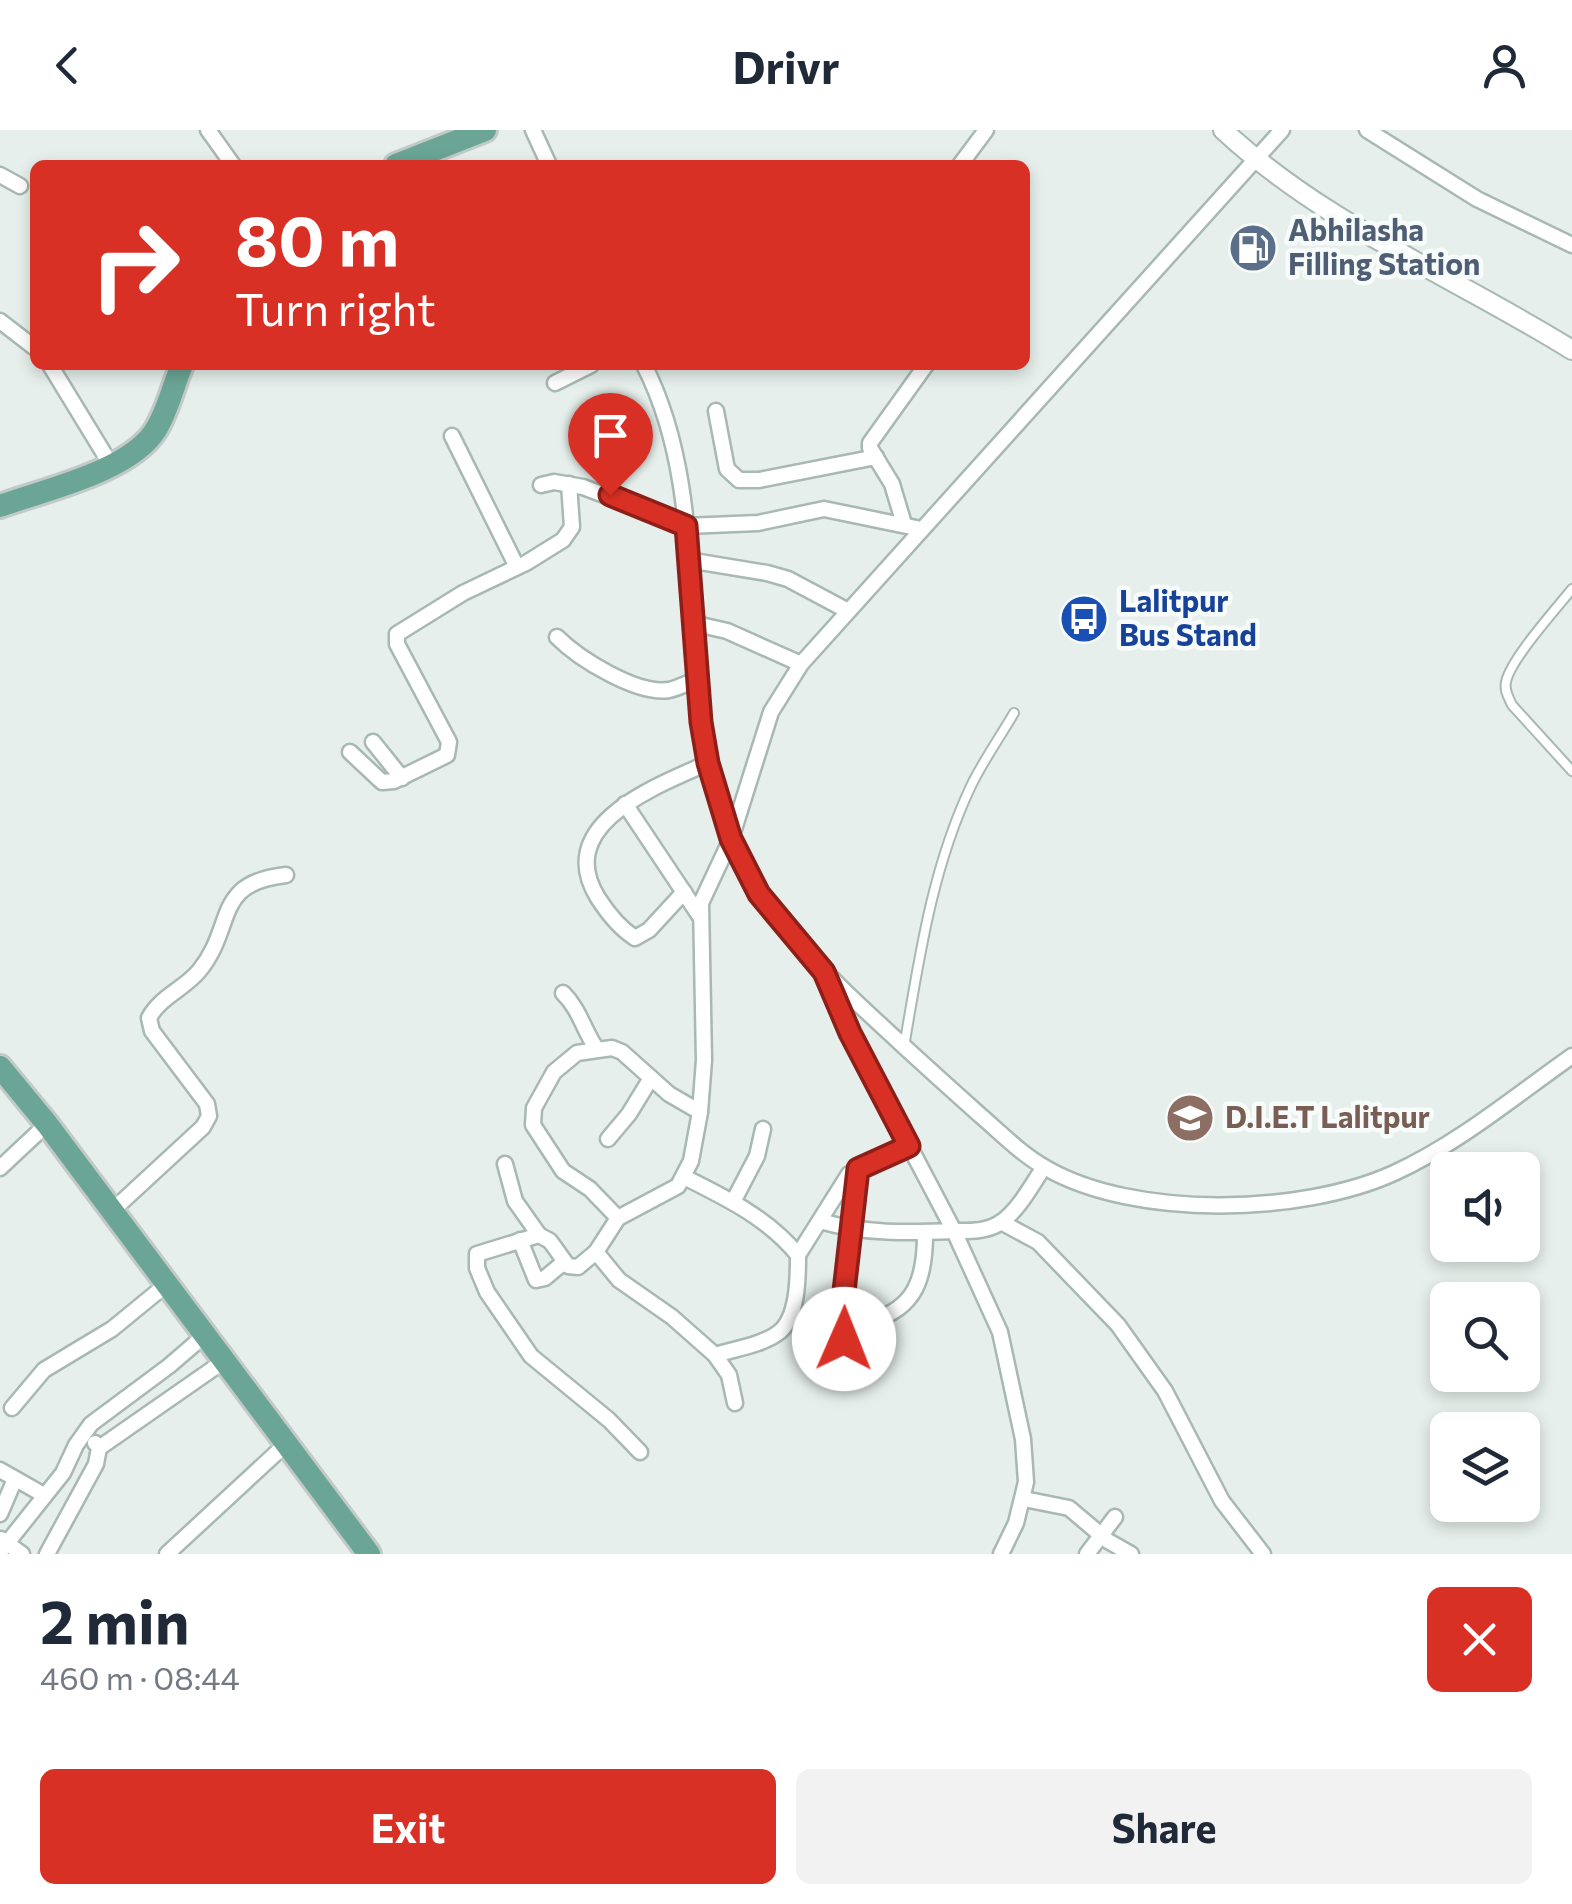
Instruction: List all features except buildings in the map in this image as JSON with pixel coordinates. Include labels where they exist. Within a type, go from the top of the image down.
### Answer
[{"type":"main road","points":[[409,160],[485,130]]},
{"type":"main road","points":[[0,506],[111,465],[155,432],[180,370]]},
{"type":"main road","points":[[0,1067],[47,1124],[369,1554]]},
{"type":"street","points":[[208,130],[229,160]]},
{"type":"street","points":[[533,130],[547,160]]},
{"type":"street","points":[[964,160],[986,130]]},
{"type":"street","points":[[1223,130],[1255,160],[1320,207],[1572,350]]},
{"type":"street","points":[[505,1164],[515,1202],[539,1235],[550,1240],[564,1262],[578,1267],[596,1252],[618,1218],[670,1192],[684,1176],[694,1151],[700,1112],[704,1015],[699,915],[704,893],[731,839],[764,730],[801,664],[1282,130]]},
{"type":"street","points":[[1366,130],[1477,198],[1572,246]]},
{"type":"street","points":[[0,176],[20,186]]},
{"type":"street","points":[[0,321],[30,344]]},
{"type":"street","points":[[53,370],[111,465]]},
{"type":"street","points":[[555,383],[581,370]]},
{"type":"street","points":[[646,370],[670,436],[686,526],[708,763],[731,839],[759,894],[824,972],[1021,1152],[1044,1167],[1092,1187],[1144,1200],[1202,1205],[1302,1200],[1394,1173],[1453,1139],[1572,1056]]},
{"type":"street","points":[[904,524],[892,484],[870,448],[873,436],[922,370]]},
{"type":"street","points":[[716,412],[728,469],[739,480],[758,480],[876,458]]},
{"type":"street","points":[[452,436],[517,567]]},
{"type":"street","points":[[541,485],[569,484],[610,495],[686,526],[758,522],[824,510],[921,528]]},
{"type":"street","points":[[350,752],[382,782],[402,778],[442,759],[450,746],[424,690],[396,644],[397,634],[463,593],[536,558],[570,532],[569,484]]},
{"type":"street","points":[[688,560],[788,579],[848,611]]},
{"type":"street","points":[[692,623],[727,631],[801,664]]},
{"type":"street","points":[[557,637],[589,662],[640,686],[669,690],[698,678]]},
{"type":"street","points":[[373,742],[402,778]]},
{"type":"street","points":[[684,892],[642,936],[630,935],[592,887],[587,872],[588,854],[603,824],[625,804],[708,763]]},
{"type":"street","points":[[625,804],[699,915]]},
{"type":"street","points":[[112,1211],[203,1127],[210,1116],[208,1104],[152,1031],[149,1018],[155,1006],[202,968],[236,895],[254,881],[286,875]]},
{"type":"street","points":[[824,972],[850,1033],[954,1231],[1000,1332],[1023,1438],[1024,1500],[1000,1554]]},
{"type":"street","points":[[563,993],[580,1012],[583,1028],[596,1048]]},
{"type":"street","points":[[618,1218],[590,1189],[563,1171],[533,1125],[532,1116],[554,1072],[578,1054],[612,1048],[622,1052],[680,1103],[700,1112]]},
{"type":"street","points":[[608,1139],[652,1078]]},
{"type":"street","points":[[0,1168],[47,1124]]},
{"type":"street","points":[[733,1202],[757,1156],[762,1129]]},
{"type":"street","points":[[716,1355],[778,1333],[788,1322],[794,1300],[798,1256],[840,1183],[858,1169],[909,1146]]},
{"type":"street","points":[[820,1221],[851,1230],[925,1234],[978,1231],[1001,1222],[1015,1209],[1044,1167]]},
{"type":"street","points":[[848,1378],[842,1316],[858,1169]]},
{"type":"street","points":[[684,1176],[778,1232],[798,1256]]},
{"type":"street","points":[[1001,1222],[1038,1242],[1118,1325],[1166,1391],[1222,1500],[1263,1554]]},
{"type":"street","points":[[870,1321],[894,1311],[919,1284],[925,1234]]},
{"type":"street","points":[[539,1235],[477,1254],[477,1268],[487,1292],[531,1356],[600,1412],[640,1452]]},
{"type":"street","points":[[520,1240],[536,1280],[545,1278],[564,1262]]},
{"type":"street","points":[[596,1252],[619,1280],[672,1317],[716,1355],[729,1375],[736,1402]]},
{"type":"street","points":[[12,1408],[44,1370],[112,1329],[167,1284]]},
{"type":"street","points":[[22,1554],[2,1545],[63,1473],[84,1432],[205,1335]]},
{"type":"street","points":[[48,1554],[96,1464],[98,1448],[224,1361]]},
{"type":"street","points":[[84,1432],[98,1448]]},
{"type":"street","points":[[167,1554],[286,1444]]},
{"type":"street","points":[[0,1470],[44,1495]]},
{"type":"street","points":[[0,1514],[15,1479]]},
{"type":"street","points":[[1024,1500],[1069,1508],[1100,1535],[1131,1554]]},
{"type":"street","points":[[1087,1554],[1114,1518]]},
{"type":"lane","points":[[1572,589],[1519,656],[1506,681],[1512,706],[1572,772]]},
{"type":"lane","points":[[904,1047],[925,926],[941,867],[972,785],[1014,713]]},
{"type":"place","name":"Abhilasha Filling Station","points":[[1253,248]]},
{"type":"place","name":"Lalitpur Bus Stand","points":[[1084,619]]},
{"type":"place","name":"D.I.E.T Lalitpur","points":[[1190,1118]]},
{"type":"route","points":[[610,495],[686,526],[701,722],[708,763],[731,839],[759,894],[824,972],[850,1033],[909,1146],[858,1169],[843,1300],[844,1339]]}]
